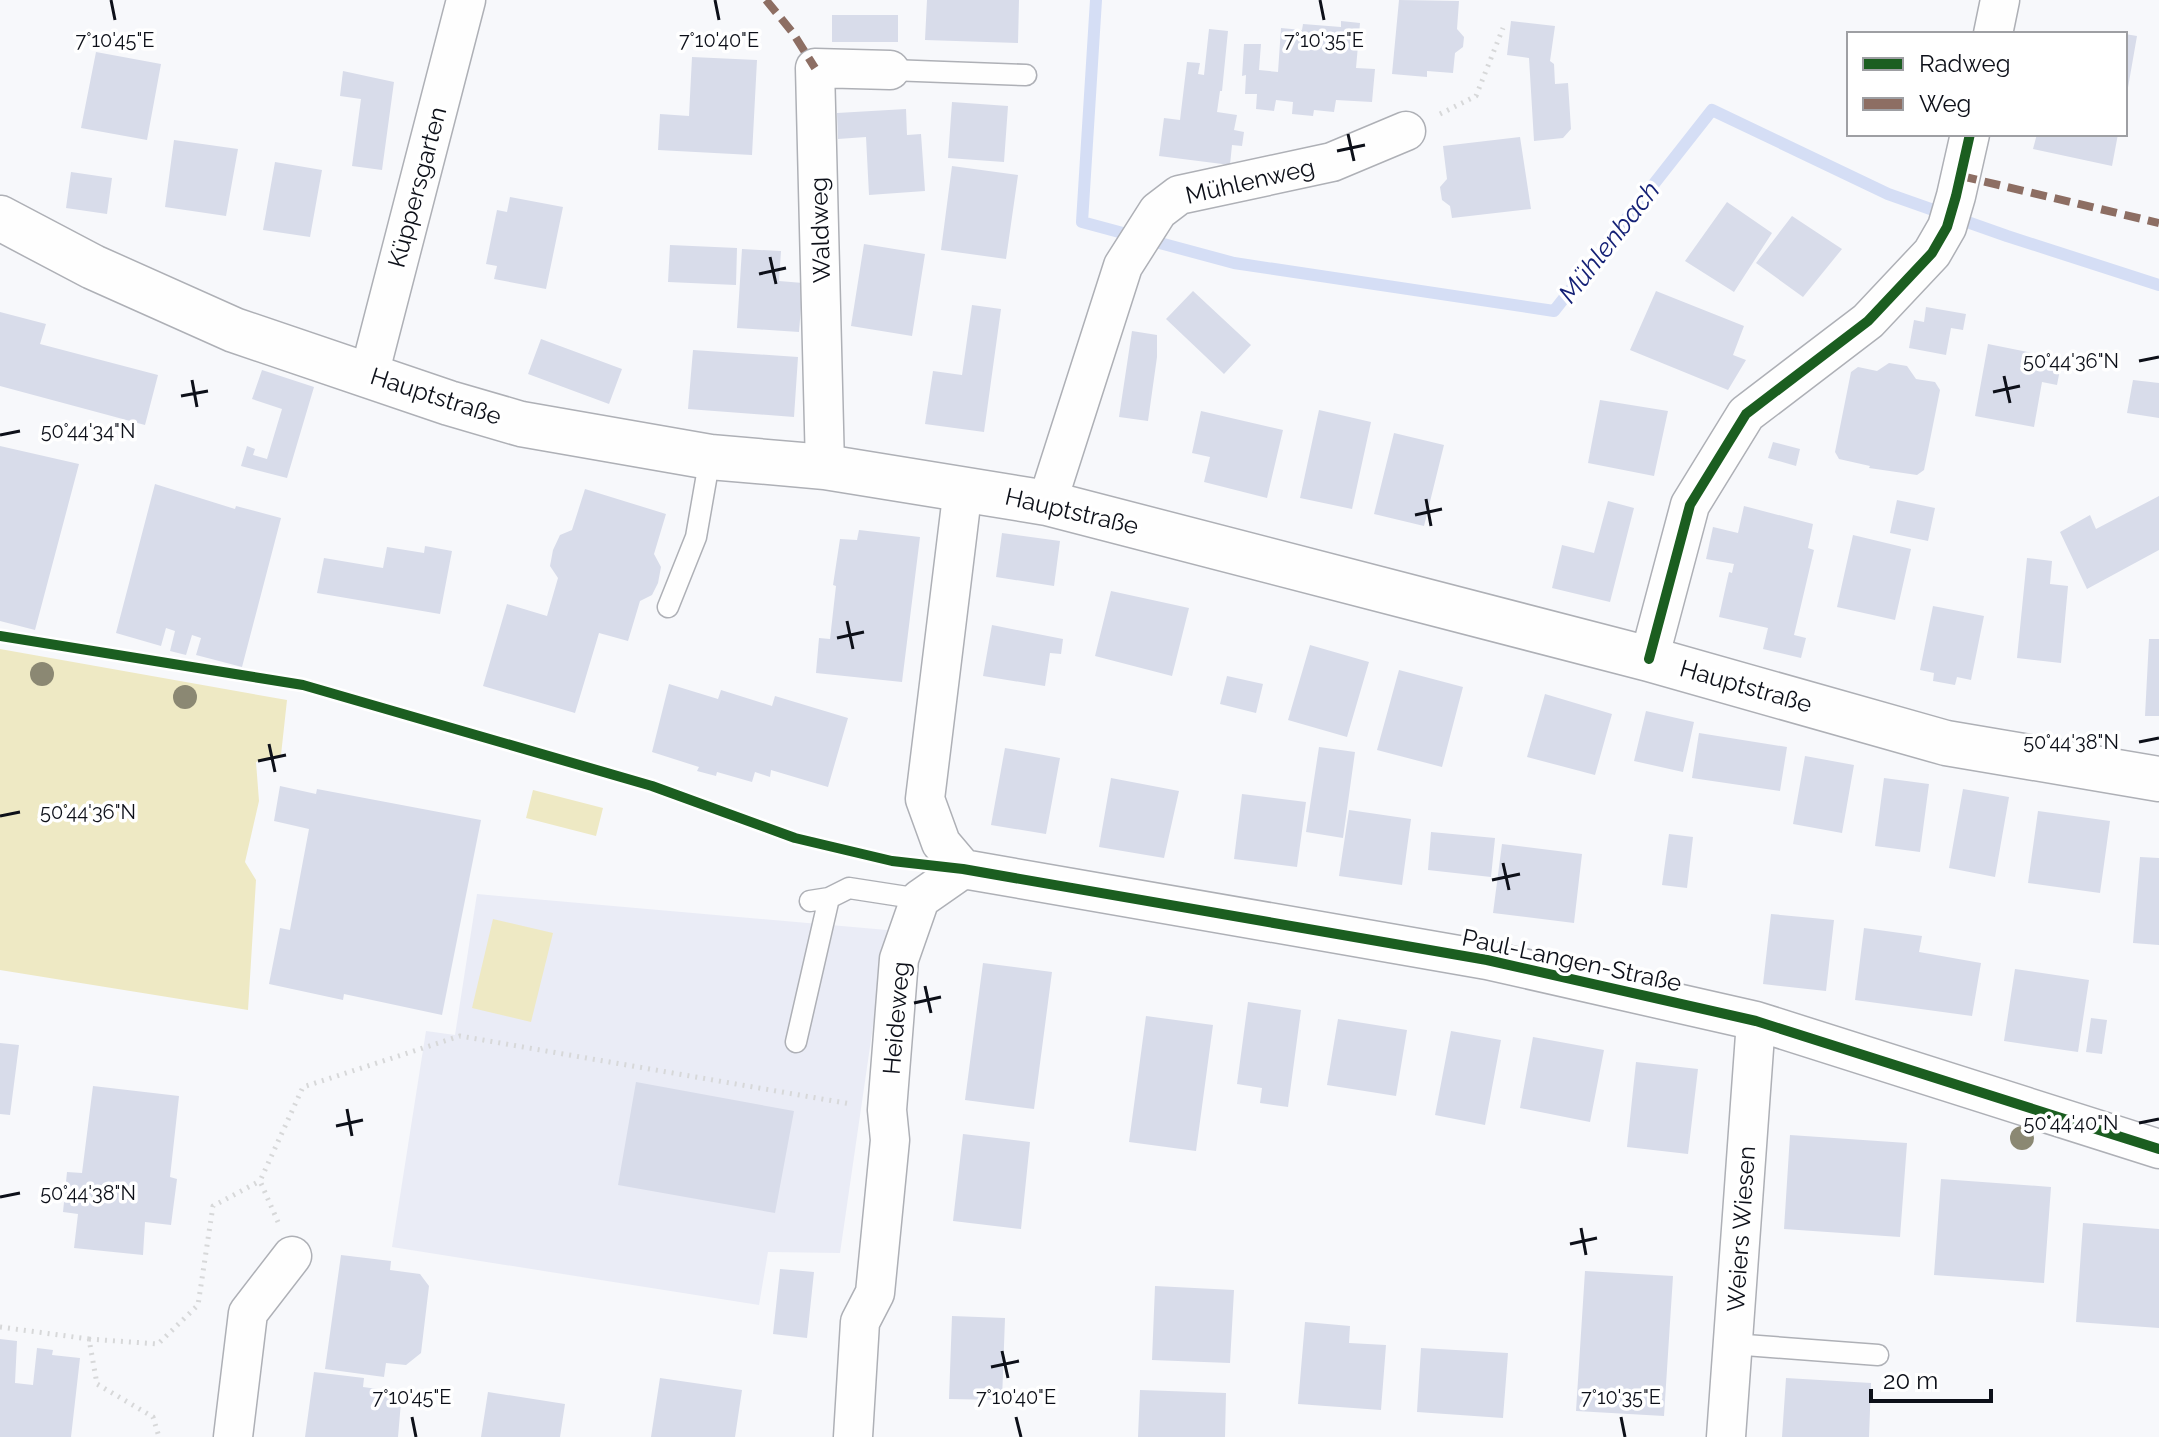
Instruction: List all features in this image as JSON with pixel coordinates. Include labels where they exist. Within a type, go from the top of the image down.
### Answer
[{"type":"main road","name":"Hauptstraße","points":[[0,218],[93,267],[234,330],[449,403],[521,424],[710,457],[825,467],[1047,503],[1649,659],[1946,743],[2159,779]]},
{"type":"street","name":"Küppersgarten","points":[[369,375],[466,0]]},
{"type":"street","points":[[1993,32],[2000,0]]},
{"type":"street","name":"Waldweg","points":[[825,467],[815,68],[890,70]]},
{"type":"street","name":"Mühlenweg","points":[[1047,503],[1123,266],[1158,211],[1179,195],[1332,162],[1406,131]]},
{"type":"street","points":[[1649,659],[1690,505],[1746,414],[1868,321],[1932,253],[1947,227],[1970,136]]},
{"type":"street","points":[[920,899],[963,869],[941,843],[925,799],[963,488]]},
{"type":"street","name":"Paul-Langen-Straße","points":[[963,869],[1487,960],[1756,1021],[2159,1149]]},
{"type":"street","name":"Heideweg","points":[[853,1437],[860,1322],[875,1293],[890,1140],[887,1110],[899,959],[920,899]]},
{"type":"street","name":"Weiers Wiesen","points":[[1726,1437],[1756,1021]]},
{"type":"street","points":[[233,1437],[248,1313],[292,1256]]},
{"type":"lane","points":[[890,70],[1026,75]]},
{"type":"lane","points":[[668,607],[696,537],[710,457]]},
{"type":"lane","points":[[796,1042],[820,899],[849,888],[920,899]]},
{"type":"lane","points":[[1732,1344],[1878,1355]]},
{"type":"path","points":[[1406,131],[1476,96],[1503,28]]},
{"type":"path","points":[[0,1327],[89,1339],[158,1344],[198,1305],[213,1206],[260,1181],[303,1087],[460,1036],[887,1110]]},
{"type":"path","points":[[260,1181],[292,1256]]},
{"type":"path","points":[[89,1339],[97,1384],[153,1417],[159,1437]]},
{"type":"shaded area","points":[[0,649],[287,700],[281,755],[256,762],[259,801],[245,862],[256,880],[248,1010],[0,970]]},
{"type":"shaded area","points":[[533,790],[603,808],[596,836],[526,818]]},
{"type":"shaded area","points":[[477,894],[887,930],[840,1253],[768,1252],[759,1305],[392,1247],[426,1031],[455,1035]]},
{"type":"shaded area","points":[[493,919],[553,933],[531,1022],[472,1008]]},
{"type":"building","points":[[927,0],[1019,0],[1018,43],[925,40]]},
{"type":"building","points":[[1399,0],[1459,1],[1457,29],[1464,37],[1463,47],[1455,53],[1453,73],[1427,71],[1427,77],[1392,74]]},
{"type":"building","points":[[832,15],[898,15],[898,42],[832,42]]},
{"type":"building","points":[[1341,21],[1360,23],[1356,68],[1375,69],[1372,102],[1336,100],[1334,112],[1314,110],[1313,116],[1292,114],[1293,102],[1276,100],[1274,111],[1256,109],[1257,94],[1245,94],[1246,75],[1242,76],[1244,44],[1261,44],[1259,70],[1278,72],[1281,28],[1302,30],[1303,24],[1341,27]]},
{"type":"building","points":[[1511,21],[1555,26],[1550,61],[1554,64],[1555,84],[1568,83],[1571,129],[1563,138],[1534,141],[1529,58],[1507,55]]},
{"type":"building","points":[[1209,29],[1228,31],[1217,112],[1237,115],[1234,130],[1244,132],[1242,146],[1232,145],[1230,165],[1159,156],[1164,118],[1180,120],[1187,62],[1200,63],[1198,74],[1204,75]]},
{"type":"building","points":[[2127,34],[2137,36],[2127,93]]},
{"type":"building","points":[[96,52],[161,64],[147,140],[81,128]]},
{"type":"building","points":[[692,57],[757,60],[752,155],[658,150],[660,114],[689,116]]},
{"type":"building","points":[[343,71],[394,82],[382,170],[352,166],[361,99],[340,96]]},
{"type":"building","points":[[952,102],[1008,106],[1004,162],[948,158]]},
{"type":"building","points":[[906,109],[907,135],[921,134],[925,191],[869,195],[866,137],[838,139],[837,113]]},
{"type":"building","points":[[2036,136],[2118,136],[2112,166],[2033,149]]},
{"type":"building","points":[[1520,137],[1531,209],[1452,218],[1450,206],[1442,200],[1440,187],[1447,179],[1443,146]]},
{"type":"building","points":[[174,140],[238,149],[226,216],[165,207]]},
{"type":"building","points":[[275,162],[322,170],[310,237],[263,230]]},
{"type":"building","points":[[952,166],[1018,175],[1006,259],[941,250]]},
{"type":"building","points":[[71,172],[112,178],[107,214],[66,208]]},
{"type":"building","points":[[510,197],[563,207],[546,289],[494,279],[497,266],[486,264],[497,210],[507,212]]},
{"type":"building","points":[[1727,202],[1772,233],[1734,292],[1685,261]]},
{"type":"building","points":[[1792,216],[1842,249],[1803,297],[1756,263]]},
{"type":"building","points":[[864,244],[925,254],[912,336],[851,326]]},
{"type":"building","points":[[670,245],[737,248],[736,285],[668,282]]},
{"type":"building","points":[[742,249],[781,251],[779,281],[803,283],[799,332],[737,328]]},
{"type":"building","points":[[1193,291],[1251,345],[1224,374],[1166,319]]},
{"type":"building","points":[[1656,291],[1744,326],[1733,355],[1746,360],[1728,390],[1630,350]]},
{"type":"building","points":[[972,305],[1001,309],[984,432],[925,424],[933,371],[962,375]]},
{"type":"building","points":[[1926,307],[1966,314],[1963,330],[1951,328],[1946,355],[1909,348],[1914,320],[1924,322]]},
{"type":"building","points":[[0,312],[46,324],[40,344],[158,375],[145,425],[0,386]]},
{"type":"building","points":[[1132,331],[1157,335],[1148,421],[1119,417]]},
{"type":"building","points":[[541,339],[622,369],[609,404],[528,374]]},
{"type":"building","points":[[1988,344],[2062,359],[2057,385],[2042,382],[2034,427],[1975,416]]},
{"type":"building","points":[[693,350],[798,357],[794,417],[688,409]]},
{"type":"building","points":[[1889,363],[1907,366],[1916,379],[1935,382],[1940,390],[1924,470],[1917,475],[1869,468],[1839,459],[1835,452],[1851,372],[1858,367],[1877,371]]},
{"type":"building","points":[[262,370],[314,387],[287,478],[241,466],[247,446],[255,449],[253,455],[267,459],[282,409],[252,399]]},
{"type":"building","points":[[2133,380],[2159,383],[2159,418],[2127,413]]},
{"type":"building","points":[[1600,400],[1668,411],[1654,476],[1588,463]]},
{"type":"building","points":[[1319,410],[1371,422],[1352,509],[1300,498]]},
{"type":"building","points":[[1201,411],[1283,430],[1267,498],[1204,482],[1210,457],[1192,453]]},
{"type":"building","points":[[1394,433],[1444,445],[1424,526],[1374,514]]},
{"type":"building","points":[[1773,442],[1800,449],[1796,466],[1768,458]]},
{"type":"building","points":[[0,446],[79,464],[35,630],[0,621]]},
{"type":"building","points":[[155,484],[235,509],[236,506],[281,518],[242,667],[196,655],[201,638],[192,635],[186,655],[170,651],[175,631],[166,628],[161,646],[116,633]]},
{"type":"building","points":[[585,489],[666,514],[654,554],[661,567],[658,583],[652,595],[640,601],[628,641],[599,633],[575,713],[483,686],[507,604],[547,616],[558,578],[550,566],[553,550],[560,535],[572,530]]},
{"type":"building","points":[[2159,496],[2159,550],[2087,589],[2060,532],[2090,515],[2096,529]]},
{"type":"building","points":[[1897,500],[1935,508],[1928,541],[1890,533]]},
{"type":"building","points":[[1608,501],[1634,508],[1610,602],[1552,588],[1562,545],[1594,553]]},
{"type":"building","points":[[1744,506],[1813,524],[1808,548],[1814,550],[1794,635],[1806,638],[1801,658],[1763,649],[1768,628],[1719,617],[1729,572],[1732,573],[1734,564],[1706,559],[1713,527],[1738,533]]},
{"type":"building","points":[[859,530],[920,537],[902,682],[816,673],[819,638],[830,639],[840,539],[857,540]]},
{"type":"building","points":[[1002,533],[1060,541],[1054,586],[996,577]]},
{"type":"building","points":[[1853,535],[1911,549],[1895,620],[1837,607]]},
{"type":"building","points":[[425,546],[452,551],[440,614],[317,593],[324,558],[383,568],[387,547],[424,553]]},
{"type":"building","points":[[2027,558],[2052,561],[2050,584],[2068,586],[2061,663],[2017,658]]},
{"type":"building","points":[[1111,591],[1189,608],[1172,676],[1095,656]]},
{"type":"building","points":[[1933,606],[1984,616],[1971,680],[1957,677],[1955,685],[1933,681],[1934,673],[1920,670]]},
{"type":"building","points":[[992,625],[1063,639],[1061,654],[1050,653],[1045,686],[983,676]]},
{"type":"building","points":[[2149,639],[2159,639],[2159,716],[2145,716]]},
{"type":"building","points":[[1310,645],[1369,662],[1347,737],[1288,720]]},
{"type":"building","points":[[1399,670],[1463,687],[1442,767],[1377,750]]},
{"type":"building","points":[[1227,676],[1263,684],[1256,713],[1220,704]]},
{"type":"building","points":[[669,684],[718,699],[721,690],[772,706],[775,696],[848,718],[828,787],[771,770],[770,777],[755,772],[752,782],[717,772],[716,776],[697,771],[699,767],[652,752]]},
{"type":"building","points":[[1545,694],[1612,714],[1595,775],[1527,757]]},
{"type":"building","points":[[1646,711],[1694,722],[1683,772],[1634,761]]},
{"type":"building","points":[[1699,733],[1787,747],[1780,791],[1692,778]]},
{"type":"building","points":[[1319,747],[1355,752],[1343,838],[1306,832]]},
{"type":"building","points":[[1005,748],[1060,758],[1046,834],[991,825]]},
{"type":"building","points":[[1805,756],[1854,765],[1842,833],[1793,824]]},
{"type":"building","points":[[1111,778],[1179,791],[1164,858],[1099,847]]},
{"type":"building","points":[[1884,778],[1929,784],[1920,852],[1875,846]]},
{"type":"building","points":[[280,786],[316,794],[317,789],[481,820],[442,1015],[344,994],[343,1000],[269,984],[280,928],[290,930],[309,829],[274,821]]},
{"type":"building","points":[[1963,789],[2009,797],[1995,877],[1949,868]]},
{"type":"building","points":[[1242,794],[1306,802],[1297,867],[1234,859]]},
{"type":"building","points":[[1349,810],[1411,819],[1402,885],[1339,876]]},
{"type":"building","points":[[2038,811],[2110,821],[2100,893],[2028,883]]},
{"type":"building","points":[[1431,832],[1495,838],[1491,877],[1428,870]]},
{"type":"building","points":[[1669,834],[1693,837],[1687,888],[1662,885]]},
{"type":"building","points":[[1502,844],[1582,854],[1574,923],[1493,913]]},
{"type":"building","points":[[2140,857],[2159,858],[2159,945],[2133,943]]},
{"type":"building","points":[[1771,914],[1834,920],[1826,991],[1763,984]]},
{"type":"building","points":[[1864,928],[1922,936],[1919,952],[1981,963],[1972,1016],[1855,1000]]},
{"type":"building","points":[[983,963],[1052,972],[1034,1109],[965,1100]]},
{"type":"building","points":[[2015,969],[2089,980],[2078,1052],[2004,1041]]},
{"type":"building","points":[[1248,1002],[1301,1010],[1288,1107],[1260,1103],[1262,1088],[1237,1084]]},
{"type":"building","points":[[1146,1016],[1213,1025],[1196,1151],[1129,1142]]},
{"type":"building","points":[[2091,1018],[2107,1020],[2102,1054],[2086,1052]]},
{"type":"building","points":[[1338,1019],[1407,1030],[1396,1096],[1327,1085]]},
{"type":"building","points":[[1451,1031],[1501,1040],[1485,1125],[1435,1115]]},
{"type":"building","points":[[1533,1037],[1604,1050],[1590,1122],[1520,1108]]},
{"type":"building","points":[[0,1043],[19,1045],[10,1115],[0,1114]]},
{"type":"building","points":[[1636,1062],[1698,1069],[1688,1154],[1627,1147]]},
{"type":"building","points":[[636,1082],[794,1111],[775,1213],[618,1185]]},
{"type":"building","points":[[93,1086],[179,1096],[170,1177],[177,1179],[171,1225],[145,1222],[143,1255],[74,1248],[78,1214],[63,1212],[67,1172],[82,1173]]},
{"type":"building","points":[[963,1134],[1030,1142],[1021,1229],[953,1221]]},
{"type":"building","points":[[1790,1135],[1907,1143],[1900,1237],[1784,1229]]},
{"type":"building","points":[[1941,1179],[2051,1187],[2044,1283],[1934,1275]]},
{"type":"building","points":[[2083,1223],[2159,1229],[2159,1328],[2076,1322]]},
{"type":"building","points":[[341,1255],[391,1261],[390,1270],[420,1274],[429,1286],[421,1353],[406,1365],[386,1363],[384,1377],[325,1369]]},
{"type":"building","points":[[780,1269],[814,1272],[807,1338],[773,1334]]},
{"type":"building","points":[[1585,1271],[1673,1276],[1664,1416],[1576,1411]]},
{"type":"building","points":[[1155,1286],[1234,1290],[1230,1363],[1152,1360]]},
{"type":"building","points":[[952,1316],[1005,1318],[1002,1400],[949,1399]]},
{"type":"building","points":[[1305,1322],[1350,1326],[1349,1343],[1386,1345],[1381,1410],[1298,1404]]},
{"type":"building","points":[[0,1339],[17,1341],[15,1383],[33,1385],[37,1348],[53,1350],[52,1355],[80,1358],[71,1437],[0,1437]]},
{"type":"building","points":[[1421,1348],[1508,1353],[1503,1418],[1417,1412]]},
{"type":"building","points":[[314,1372],[364,1378],[363,1387],[393,1391],[401,1402],[398,1437],[305,1437]]},
{"type":"building","points":[[660,1378],[742,1390],[735,1437],[651,1437]]},
{"type":"building","points":[[1786,1378],[1871,1383],[1869,1437],[1782,1437]]},
{"type":"building","points":[[1140,1390],[1226,1393],[1225,1437],[1138,1437]]},
{"type":"building","points":[[488,1392],[565,1404],[560,1437],[481,1437]]},
{"type":"waterway","name":"Mühlenbach","points":[[1096,0],[1082,222],[1234,263],[1554,311],[1712,110],[1888,194],[2159,285]]},
{"type":"marked path","points":[[766,0],[793,33],[815,68]]},
{"type":"marked path","points":[[1961,176],[2159,223]]},
{"type":"cycle path","points":[[1649,659],[1690,505],[1746,414],[1868,321],[1932,253],[1947,227],[1970,136]]},
{"type":"cycle path","points":[[0,636],[303,685],[652,786],[795,838],[892,861],[963,869],[1487,960],[1756,1021],[2159,1149]]}]
